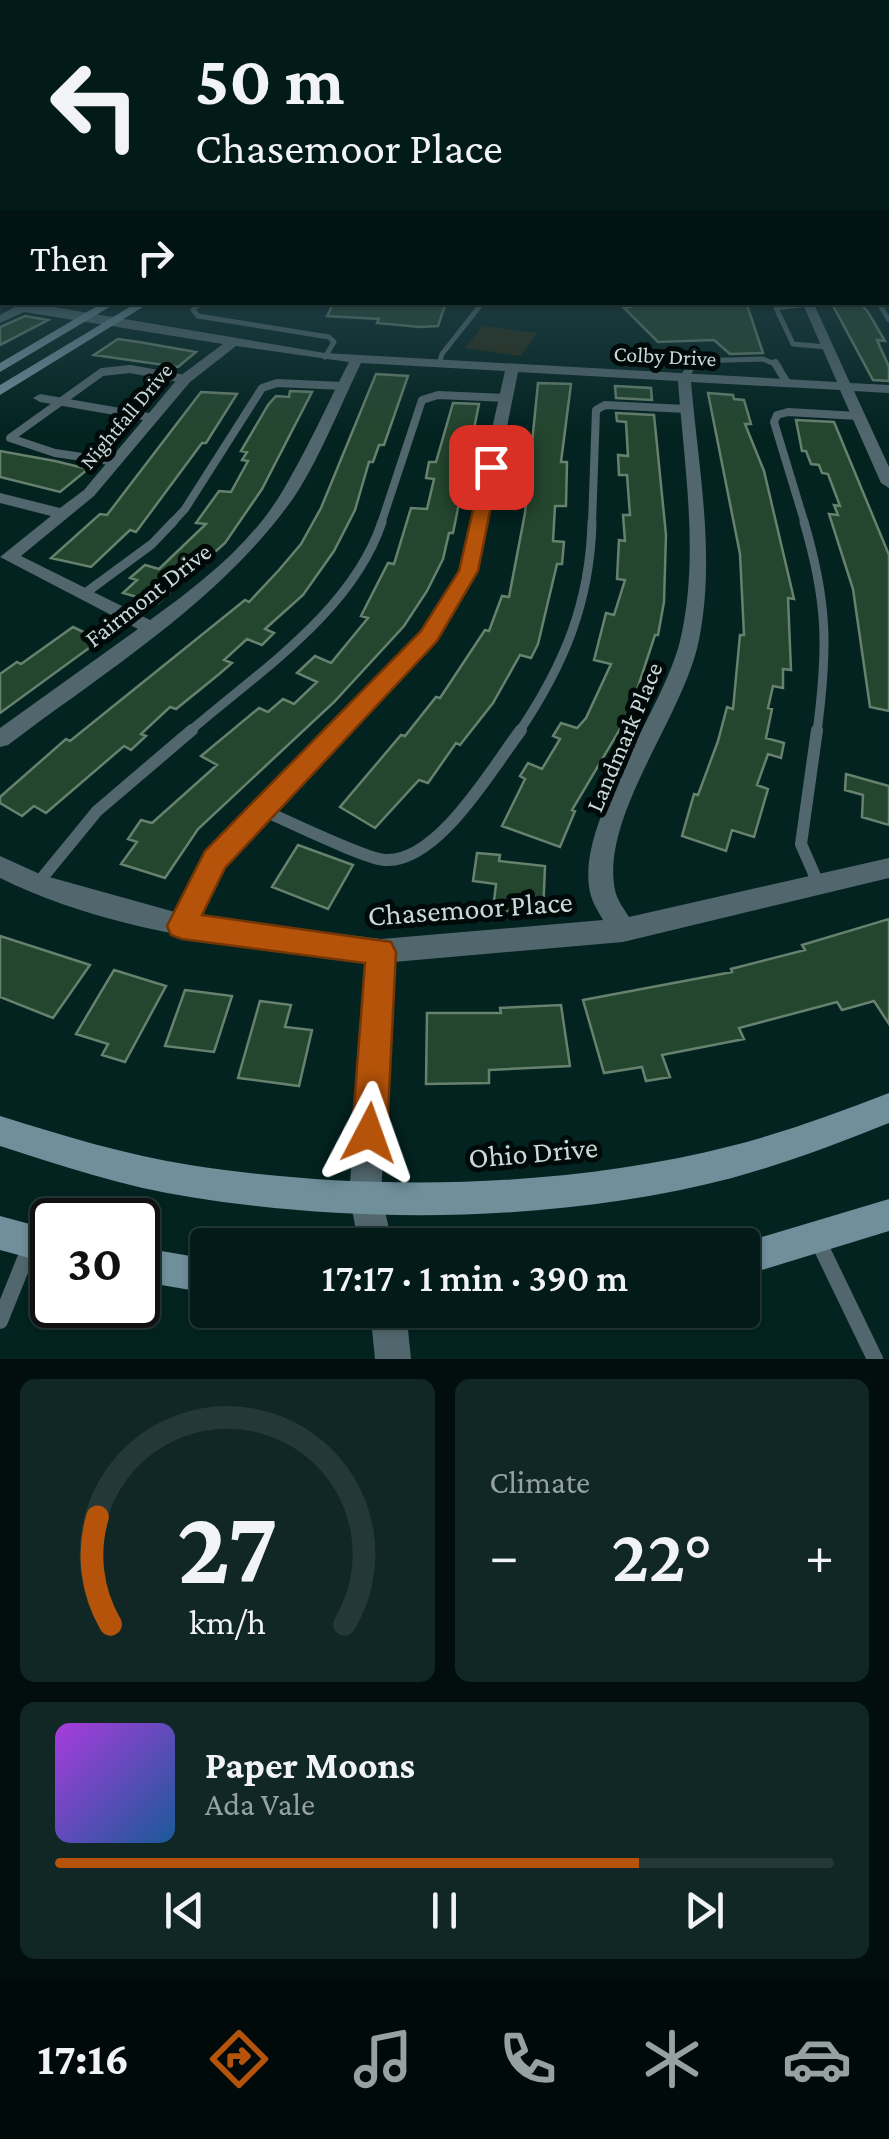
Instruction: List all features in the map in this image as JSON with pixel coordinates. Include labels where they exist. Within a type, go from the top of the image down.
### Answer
[{"type":"main road","points":[[0,368],[106,306]]},
{"type":"main road","points":[[0,391],[139,306]]},
{"type":"main road","name":"Ohio Drive","points":[[0,1131],[91,1160],[192,1182],[365,1196],[480,1196],[627,1181],[713,1166],[795,1144],[889,1108]]},
{"type":"main road","points":[[760,1255],[889,1215]]},
{"type":"main road","points":[[160,1268],[190,1273]]},
{"type":"street","points":[[0,320],[25,306]]},
{"type":"street","name":"Colby Drive","points":[[33,306],[84,320],[356,360],[889,389]]},
{"type":"street","points":[[808,306],[889,482]]},
{"type":"street","name":"Nightfall Drive","points":[[84,594],[9,556],[63,514],[118,462],[185,378],[231,344]]},
{"type":"street","name":"Fairmont Drive","points":[[0,739],[192,598],[252,542],[288,495],[356,360]]},
{"type":"street","points":[[182,926],[215,860],[429,636],[468,571],[512,368]]},
{"type":"street","name":"Landmark Place","points":[[623,930],[603,892],[601,856],[630,782],[672,695],[690,639],[695,548],[684,378]]},
{"type":"street","points":[[40,398],[152,418]]},
{"type":"street","points":[[0,498],[63,514]]},
{"type":"street","points":[[84,594],[150,627]]},
{"type":"street","name":"Chasemoor Place","points":[[0,866],[37,884],[182,926],[381,952],[623,930],[889,868]]},
{"type":"street","points":[[372,1228],[365,1196],[381,952]]},
{"type":"street","points":[[390,1328],[393,1359]]},
{"type":"lane","points":[[197,306],[194,310],[198,316],[329,336],[334,342],[325,357]]},
{"type":"lane","points":[[439,364],[442,354],[480,306]]},
{"type":"lane","points":[[779,306],[776,308],[793,344],[827,347]]},
{"type":"lane","points":[[684,378],[694,361],[763,359],[780,366],[787,384]]},
{"type":"lane","points":[[118,462],[12,441],[12,435],[96,374],[111,369],[185,378]]},
{"type":"lane","points":[[84,594],[152,544],[176,519],[262,388],[277,383],[343,386]]},
{"type":"lane","points":[[37,884],[97,811],[326,615],[375,543],[422,400],[438,395],[506,398]]},
{"type":"lane","points":[[261,809],[384,860],[418,853],[448,826],[521,729],[567,651],[592,569],[596,410],[604,404],[686,409]]},
{"type":"lane","points":[[818,884],[800,844],[827,657],[820,576],[774,422],[777,415],[788,412],[858,416]]},
{"type":"lane","points":[[817,1238],[875,1359]]},
{"type":"lane","points":[[0,1321],[28,1241]]},
{"type":"green space","points":[[483,326],[537,333],[521,356],[465,348]]},
{"type":"building","points":[[332,306],[445,306],[438,326],[327,316]]},
{"type":"building","points":[[747,306],[763,353],[730,354],[714,340],[658,342],[624,308]]},
{"type":"building","points":[[833,306],[863,306],[885,341],[877,340],[889,367],[889,381],[873,380]]},
{"type":"building","points":[[25,316],[48,320],[0,345],[0,327]]},
{"type":"building","points":[[118,339],[196,352],[178,367],[94,355]]},
{"type":"building","points":[[376,374],[408,376],[384,445],[379,445],[373,462],[369,462],[355,510],[334,551],[303,595],[265,629],[274,633],[262,645],[247,639],[224,660],[232,663],[176,709],[170,707],[141,734],[146,736],[131,750],[124,746],[46,813],[34,806],[22,816],[0,803],[0,797],[66,739],[70,741],[245,600],[249,602],[279,570],[301,544],[321,508]]},
{"type":"building","points":[[538,383],[571,384],[561,462],[567,462],[566,506],[555,506],[553,541],[564,542],[562,564],[557,564],[538,644],[531,658],[520,655],[493,703],[460,745],[456,743],[428,783],[419,780],[375,828],[340,807],[401,735],[405,736],[436,697],[440,698],[485,630],[489,631],[502,596],[509,597],[525,513]]},
{"type":"building","points":[[615,386],[651,388],[652,400],[616,398]]},
{"type":"building","points":[[290,391],[312,392],[262,489],[225,543],[158,603],[123,593],[137,580],[130,578],[145,565],[159,569],[206,524],[196,523],[219,491],[231,492],[248,461],[242,460],[247,452],[241,451],[268,405],[276,396],[289,397]]},
{"type":"building","points":[[201,392],[237,394],[206,443],[202,443],[136,532],[130,530],[91,567],[51,558],[100,514],[107,515]]},
{"type":"building","points":[[708,393],[744,400],[751,424],[745,424],[764,471],[794,599],[788,598],[791,670],[783,669],[783,688],[773,686],[768,708],[772,709],[766,738],[784,743],[781,758],[768,754],[757,785],[768,789],[754,837],[732,830],[726,851],[682,836],[727,707],[733,709],[740,635],[744,635],[740,554]]},
{"type":"building","points":[[453,403],[479,404],[453,533],[449,533],[443,559],[427,591],[404,626],[334,702],[198,829],[165,878],[121,864],[137,842],[128,839],[141,820],[152,823],[217,765],[201,756],[259,708],[268,712],[283,699],[294,704],[317,682],[297,673],[315,656],[331,663],[368,618],[361,616],[388,563],[394,564],[411,508],[427,509],[434,479],[426,478],[429,462],[436,462]]},
{"type":"building","points":[[616,413],[654,415],[666,535],[664,602],[658,635],[629,714],[572,810],[575,811],[560,847],[502,826],[525,779],[520,776],[528,763],[542,769],[560,739],[553,736],[561,723],[577,728],[586,718],[611,664],[594,660],[606,613],[614,615],[625,580],[617,579],[619,540],[625,541],[623,515],[630,515],[627,475],[619,475],[618,455],[628,456],[626,422],[617,421]]},
{"type":"building","points":[[796,420],[834,422],[889,555],[889,711],[870,707],[853,589],[829,514],[838,515],[834,505],[840,506],[828,474],[822,473],[819,465],[811,464],[806,451],[802,451]]},
{"type":"building","points":[[0,451],[88,469],[60,492],[0,477]]},
{"type":"building","points":[[73,627],[100,640],[0,713],[0,674]]},
{"type":"building","points":[[846,774],[889,786],[889,825],[862,817],[863,795],[845,790]]},
{"type":"building","points":[[298,845],[353,865],[328,909],[272,887]]},
{"type":"building","points":[[477,853],[500,855],[499,861],[545,866],[543,915],[493,910],[496,884],[473,881]]},
{"type":"building","points":[[889,919],[889,1024],[874,1001],[842,1010],[837,1002],[739,1028],[744,1039],[662,1055],[670,1077],[646,1081],[642,1067],[604,1073],[583,1000],[732,972],[731,969],[805,950],[802,945]]},
{"type":"building","points":[[0,936],[90,965],[53,1018],[0,997]]},
{"type":"building","points":[[114,970],[166,986],[125,1062],[102,1055],[108,1044],[76,1034]]},
{"type":"building","points":[[185,990],[232,996],[214,1052],[165,1046]]},
{"type":"building","points":[[260,1001],[291,1005],[285,1027],[312,1030],[299,1086],[238,1078]]},
{"type":"building","points":[[561,1005],[570,1066],[489,1070],[489,1083],[426,1084],[427,1013],[501,1013],[500,1008]]},
{"type":"route","points":[[369,1133],[381,952],[182,926],[215,860],[429,636],[468,571],[491,467]]}]
